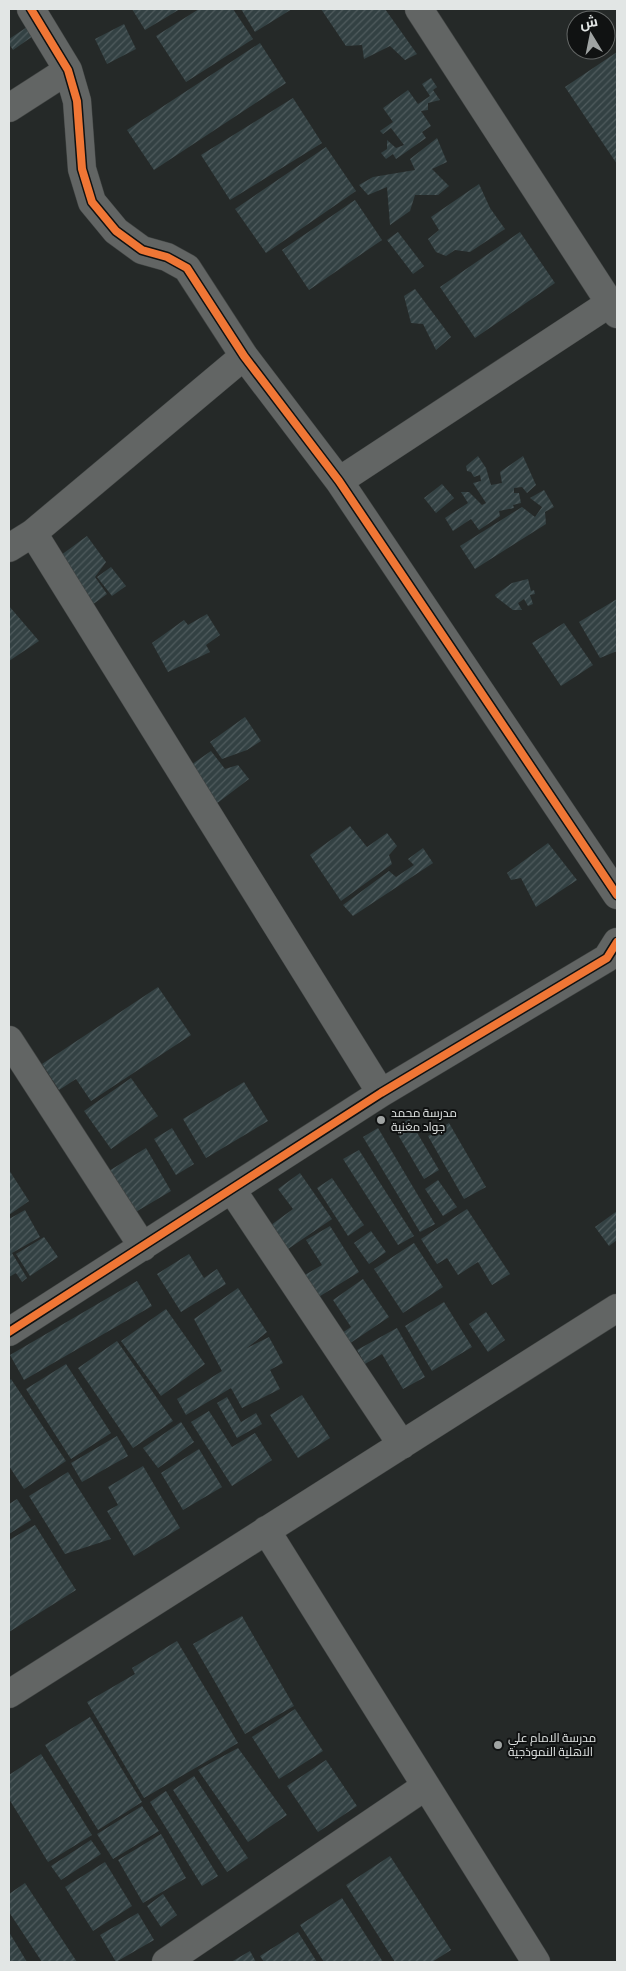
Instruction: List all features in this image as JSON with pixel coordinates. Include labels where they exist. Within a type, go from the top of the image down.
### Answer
[{"type":"street","points":[[31,9],[68,70],[78,101],[82,169],[92,202],[116,231],[142,250],[167,256],[187,268],[244,356],[339,481],[617,895]]},
{"type":"street","points":[[339,481],[614,308],[418,9]]},
{"type":"street","points":[[9,108],[68,70]]},
{"type":"street","points":[[9,548],[33,534],[244,356]]},
{"type":"street","points":[[33,534],[382,1093]]},
{"type":"street","points":[[9,1332],[382,1093],[607,958],[617,942]]},
{"type":"street","points":[[9,1040],[142,1247]]},
{"type":"street","points":[[232,1190],[402,1445]]},
{"type":"street","points":[[9,1694],[617,1308]]},
{"type":"street","points":[[266,1530],[536,1962]]},
{"type":"street","points":[[166,1962],[426,1786]]},
{"type":"building","points":[[132,9],[180,9],[145,30]]},
{"type":"building","points":[[199,9],[233,9],[253,39],[186,82],[156,36]]},
{"type":"building","points":[[241,9],[292,9],[255,32]]},
{"type":"building","points":[[321,9],[385,9],[417,54],[405,60],[390,46],[364,59],[362,45],[346,46]]},
{"type":"building","points":[[124,24],[136,49],[107,64],[95,39]]},
{"type":"building","points":[[30,25],[36,34],[13,50],[9,44],[9,39]]},
{"type":"building","points":[[260,43],[286,83],[154,170],[127,130]]},
{"type":"building","points":[[616,53],[617,164],[565,87],[605,60],[616,60]]},
{"type":"building","points":[[431,78],[437,87],[433,90],[440,100],[428,103],[428,110],[421,111],[431,126],[422,132],[426,138],[396,159],[393,154],[386,159],[381,153],[387,149],[387,140],[396,148],[404,145],[391,128],[383,134],[380,131],[393,122],[383,108],[408,90],[418,104],[430,96],[422,84]]},
{"type":"building","points":[[293,98],[322,143],[230,200],[201,155]]},
{"type":"building","points":[[437,138],[447,162],[432,169],[449,186],[438,195],[415,195],[410,211],[390,225],[387,187],[368,195],[359,185],[373,177],[415,170],[410,159]]},
{"type":"building","points":[[326,147],[356,191],[266,253],[235,209]]},
{"type":"building","points":[[479,184],[490,208],[505,229],[470,252],[455,250],[446,256],[436,252],[428,239],[439,230],[431,217]]},
{"type":"building","points":[[355,200],[382,240],[309,290],[282,250]]},
{"type":"building","points":[[398,232],[424,266],[413,274],[387,240]]},
{"type":"building","points":[[520,232],[555,283],[475,338],[440,287]]},
{"type":"building","points":[[415,289],[451,337],[436,350],[423,324],[411,323],[404,296]]},
{"type":"building","points":[[478,456],[486,468],[491,485],[502,483],[500,472],[523,456],[536,485],[527,493],[522,487],[514,488],[514,493],[519,493],[521,503],[513,505],[514,508],[499,511],[500,516],[479,530],[471,519],[453,531],[445,518],[468,503],[461,492],[469,492],[482,505],[486,503],[473,483],[481,481],[480,475],[474,477],[471,472],[467,471],[466,466]]},
{"type":"building","points":[[442,484],[454,498],[436,513],[424,498]]},
{"type":"building","points":[[544,490],[554,507],[545,512],[546,524],[475,569],[460,546],[522,507],[535,517],[542,507],[530,498]]},
{"type":"building","points":[[87,536],[106,562],[95,577],[107,594],[92,605],[57,558]]},
{"type":"building","points":[[111,567],[126,586],[112,596],[97,577]]},
{"type":"building","points":[[528,579],[531,591],[534,590],[535,594],[530,595],[533,604],[528,606],[524,599],[518,603],[522,610],[513,610],[496,597],[495,595],[512,583]]},
{"type":"building","points":[[617,599],[617,651],[600,658],[579,622]]},
{"type":"building","points":[[9,606],[39,641],[9,661]]},
{"type":"building","points":[[207,614],[220,635],[206,645],[210,652],[168,672],[152,643],[184,620],[188,625]]},
{"type":"building","points":[[564,623],[593,665],[561,686],[532,643]]},
{"type":"building","points":[[245,717],[261,741],[247,750],[222,759],[210,742]]},
{"type":"building","points":[[211,751],[225,769],[238,765],[249,779],[216,804],[188,767]]},
{"type":"building","points":[[350,826],[367,847],[387,833],[397,846],[389,855],[392,864],[341,901],[310,855]]},
{"type":"building","points":[[548,843],[577,880],[536,907],[521,878],[511,880],[507,873]]},
{"type":"building","points":[[423,848],[433,863],[353,916],[343,905],[389,871],[396,877],[414,865],[408,859]]},
{"type":"building","points":[[158,987],[191,1035],[91,1101],[76,1079],[59,1090],[42,1064]]},
{"type":"building","points":[[131,1078],[158,1116],[111,1149],[84,1111]]},
{"type":"building","points":[[244,1082],[268,1121],[206,1158],[183,1119]]},
{"type":"building","points":[[409,1119],[439,1170],[424,1179],[394,1128]]},
{"type":"building","points":[[449,1123],[486,1187],[464,1199],[428,1136]]},
{"type":"building","points":[[172,1128],[194,1164],[176,1175],[154,1139]]},
{"type":"building","points":[[378,1128],[435,1224],[420,1232],[363,1137]]},
{"type":"building","points":[[146,1148],[171,1191],[129,1216],[104,1174]]},
{"type":"building","points":[[359,1150],[414,1236],[398,1245],[343,1159]]},
{"type":"building","points":[[9,1170],[29,1201],[9,1215]]},
{"type":"building","points":[[300,1173],[332,1219],[288,1249],[271,1225],[293,1209],[278,1189]]},
{"type":"building","points":[[332,1178],[364,1225],[348,1236],[317,1188]]},
{"type":"building","points":[[438,1180],[457,1207],[443,1216],[425,1189]]},
{"type":"building","points":[[467,1209],[510,1274],[492,1285],[478,1262],[458,1275],[447,1258],[437,1264],[421,1239]]},
{"type":"building","points":[[25,1210],[40,1237],[12,1253],[27,1278],[22,1282],[16,1273],[9,1277],[9,1219]]},
{"type":"building","points":[[617,1211],[617,1240],[609,1246],[595,1227]]},
{"type":"building","points":[[330,1226],[359,1272],[317,1298],[303,1276],[322,1265],[306,1240]]},
{"type":"building","points":[[371,1231],[386,1252],[369,1264],[354,1243]]},
{"type":"building","points":[[44,1237],[58,1257],[30,1276],[16,1254]]},
{"type":"building","points":[[414,1243],[443,1287],[403,1313],[374,1269]]},
{"type":"building","points":[[189,1254],[204,1278],[217,1269],[226,1284],[181,1312],[157,1274]]},
{"type":"building","points":[[363,1279],[389,1317],[346,1346],[339,1335],[351,1327],[333,1300]]},
{"type":"building","points":[[137,1281],[152,1306],[24,1380],[10,1355]]},
{"type":"building","points":[[238,1288],[267,1332],[247,1348],[269,1337],[283,1363],[270,1370],[280,1389],[242,1408],[231,1388],[186,1415],[177,1399],[222,1371],[194,1319]]},
{"type":"building","points":[[444,1302],[472,1347],[432,1371],[405,1326]]},
{"type":"building","points":[[166,1309],[205,1364],[161,1396],[121,1341]]},
{"type":"building","points":[[486,1312],[505,1340],[488,1352],[469,1324]]},
{"type":"building","points":[[397,1328],[425,1377],[403,1389],[382,1354],[365,1364],[357,1350]]},
{"type":"building","points":[[117,1341],[173,1421],[133,1448],[78,1368]]},
{"type":"building","points":[[66,1364],[111,1433],[71,1459],[26,1389]]},
{"type":"building","points":[[11,1379],[66,1461],[24,1489],[9,1466],[9,1381]]},
{"type":"building","points":[[302,1395],[330,1438],[298,1458],[270,1415]]},
{"type":"building","points":[[227,1397],[241,1422],[256,1413],[262,1424],[237,1438],[217,1403]]},
{"type":"building","points":[[209,1411],[232,1447],[255,1433],[272,1460],[232,1486],[191,1422]]},
{"type":"building","points":[[181,1422],[194,1442],[158,1468],[143,1448]]},
{"type":"building","points":[[117,1436],[128,1456],[82,1482],[71,1463]]},
{"type":"building","points":[[199,1449],[222,1487],[183,1510],[161,1473]]},
{"type":"building","points":[[143,1466],[180,1528],[134,1556],[107,1511],[118,1505],[108,1487]]},
{"type":"building","points":[[68,1472],[111,1539],[65,1554],[29,1496]]},
{"type":"building","points":[[17,1499],[31,1520],[9,1534],[9,1504]]},
{"type":"building","points":[[35,1525],[76,1590],[9,1632],[9,1540]]},
{"type":"building","points":[[242,1616],[294,1706],[245,1734],[193,1644]]},
{"type":"building","points":[[177,1641],[238,1743],[144,1798],[87,1702],[135,1674],[132,1668]]},
{"type":"building","points":[[295,1709],[323,1751],[279,1779],[252,1737]]},
{"type":"building","points":[[90,1717],[142,1802],[98,1830],[45,1745]]},
{"type":"building","points":[[238,1748],[287,1815],[248,1842],[198,1770]]},
{"type":"building","points":[[41,1754],[92,1835],[48,1862],[9,1799],[9,1775]]},
{"type":"building","points":[[326,1760],[357,1806],[318,1832],[287,1786]]},
{"type":"building","points":[[194,1776],[248,1858],[227,1872],[173,1790]]},
{"type":"building","points":[[166,1791],[218,1876],[202,1886],[150,1802]]},
{"type":"building","points":[[142,1806],[159,1831],[113,1859],[97,1834]]},
{"type":"building","points":[[161,1834],[186,1878],[143,1903],[118,1860]]},
{"type":"building","points":[[91,1840],[101,1854],[61,1880],[51,1866]]},
{"type":"building","points":[[390,1856],[451,1950],[432,1962],[395,1962],[346,1885]]},
{"type":"building","points":[[105,1862],[132,1906],[93,1931],[65,1887]]},
{"type":"building","points":[[25,1883],[77,1962],[42,1962],[9,1912],[9,1894]]},
{"type":"building","points":[[163,1894],[177,1915],[161,1927],[147,1906]]},
{"type":"building","points":[[342,1898],[383,1962],[324,1962],[300,1925]]},
{"type":"building","points":[[138,1913],[154,1940],[116,1962],[100,1935]]},
{"type":"building","points":[[9,1932],[27,1962],[9,1962]]},
{"type":"building","points":[[298,1932],[317,1962],[264,1962],[260,1956]]},
{"type":"building","points":[[250,1951],[256,1962],[231,1962]]},
{"type":"cycle path","points":[[31,9],[68,70],[77,101],[82,169],[92,202],[116,231],[142,250],[167,257],[187,268],[244,356],[339,481],[617,895]]},
{"type":"cycle path","points":[[9,1332],[381,1093],[607,958],[617,942]]},
{"type":"place","name":"مدرسة محمد جواد مغنية","points":[[381,1120]]},
{"type":"place","name":"مدرسة الامام علي الاهلية النموذجية","points":[[498,1745]]}]
